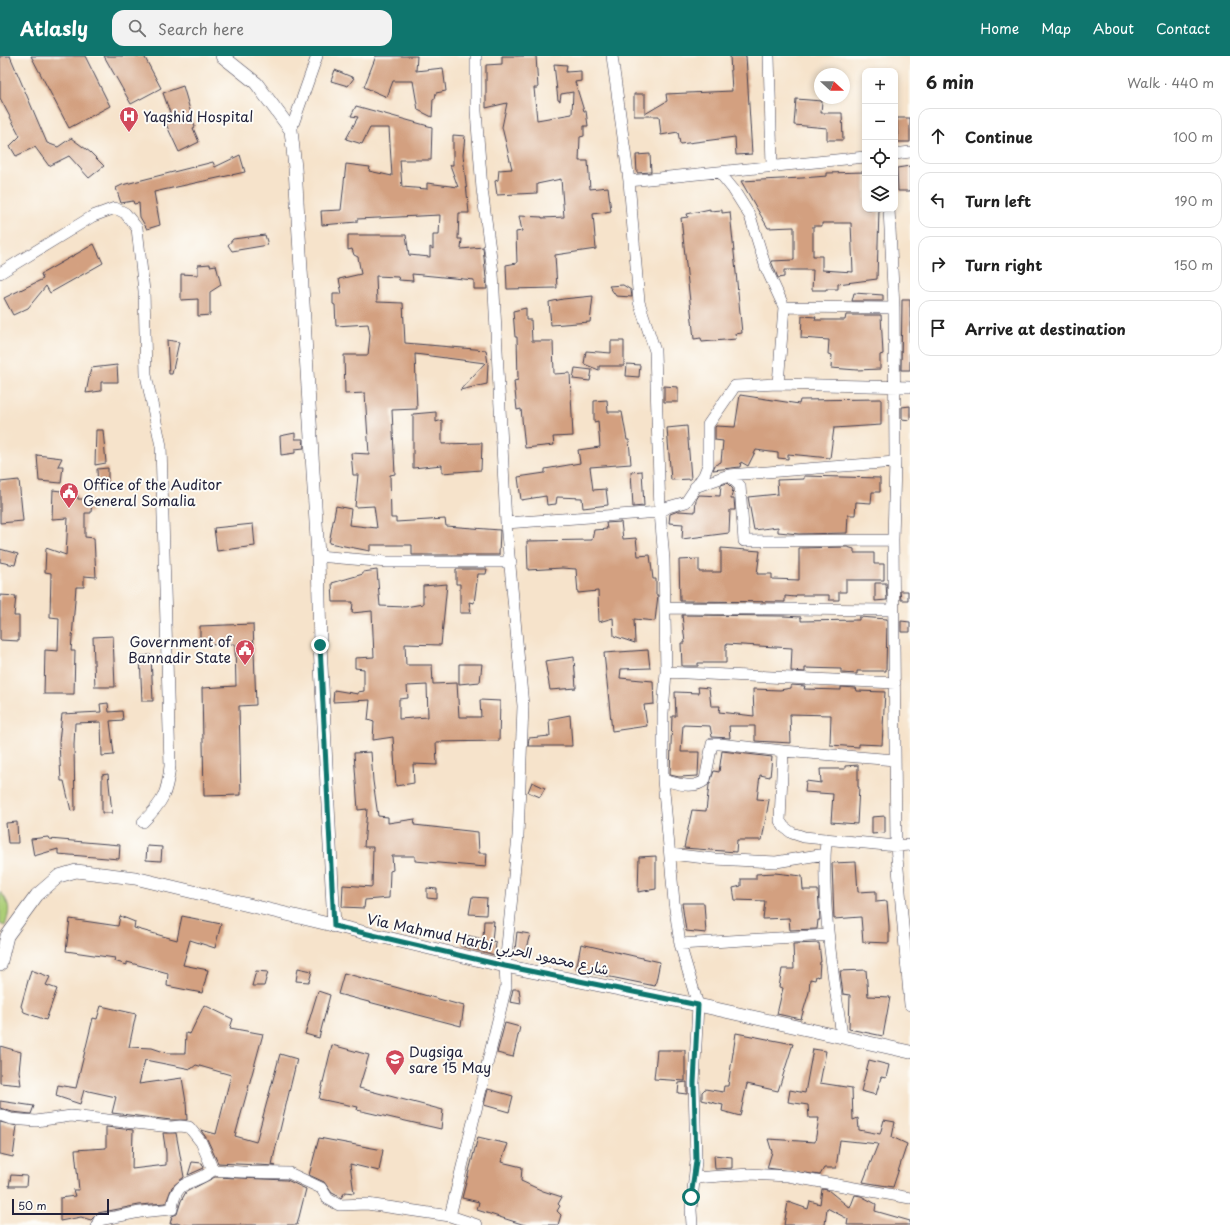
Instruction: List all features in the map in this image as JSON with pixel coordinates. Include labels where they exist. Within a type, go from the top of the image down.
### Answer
[{"type":"street","points":[[222,56],[256,83],[291,130]]},
{"type":"street","points":[[317,56],[291,130],[295,168],[318,556],[320,645],[334,926]]},
{"type":"street","points":[[450,1216],[506,988],[505,966],[518,836],[523,706],[511,562],[506,523],[493,273],[482,189],[476,111],[476,56]]},
{"type":"street","points":[[612,56],[629,181],[639,302],[655,351],[660,512],[664,560],[665,608],[666,672],[663,713],[663,780],[674,902],[680,944],[698,1005],[694,1083],[696,1161],[691,1204],[692,1225]]},
{"type":"street","points":[[768,56],[772,166]]},
{"type":"street","points":[[898,154],[910,152]]},
{"type":"street","points":[[629,181],[862,158]]},
{"type":"street","points":[[720,173],[733,189],[750,216],[766,268],[784,307],[778,384]]},
{"type":"street","points":[[0,273],[93,216],[114,208],[125,213],[137,228],[144,291],[146,375],[162,446],[170,766],[164,798],[143,822]]},
{"type":"street","points":[[889,212],[894,308],[895,462],[892,540],[896,846],[910,1005]]},
{"type":"street","points":[[784,307],[894,308]]},
{"type":"street","points":[[506,523],[660,512],[668,507],[686,502],[704,475],[708,465],[708,425],[735,386],[778,384],[910,387]]},
{"type":"street","points":[[695,487],[729,475],[895,462]]},
{"type":"street","points":[[729,475],[740,486],[744,541],[892,540]]},
{"type":"street","points":[[318,556],[387,562],[511,562]]},
{"type":"street","points":[[665,608],[893,610]]},
{"type":"street","points":[[666,672],[895,683]]},
{"type":"street","points":[[663,780],[693,786],[701,783],[705,780],[712,744],[895,760]]},
{"type":"street","points":[[783,751],[780,821],[784,827],[792,833],[804,837],[896,846],[910,845]]},
{"type":"street","points":[[826,839],[825,854],[828,935],[842,1036]]},
{"type":"street","points":[[670,854],[714,860],[776,862],[825,854]]},
{"type":"street","name":"Via Mahmud Harbi شارع محمود الحربي","points":[[3,934],[37,895],[59,876],[76,871],[135,878],[505,966],[698,1005],[910,1052]]},
{"type":"street","points":[[0,965],[3,934]]},
{"type":"street","points":[[680,944],[828,935]]},
{"type":"street","points":[[0,1115],[11,1119],[36,1121],[71,1116],[171,1128],[180,1126],[189,1127],[201,1142],[213,1170]]},
{"type":"street","points":[[97,1225],[99,1220],[124,1214],[172,1209],[174,1196],[182,1186],[207,1175],[213,1170],[289,1173],[321,1188],[328,1199],[339,1204],[367,1204],[450,1216],[477,1225]]},
{"type":"street","points":[[694,1178],[749,1174],[788,1176],[910,1198]]},
{"type":"green space","points":[[0,892],[8,904],[9,912],[5,926],[0,924]]},
{"type":"building","points":[[0,56],[10,56],[47,143],[58,147],[71,138],[90,152],[104,166],[89,178],[69,156],[49,166],[35,147],[16,156],[10,146],[20,136],[0,98]]},
{"type":"building","points":[[31,56],[85,56],[110,106],[69,128]]},
{"type":"building","points":[[104,56],[144,56],[161,88],[131,104]]},
{"type":"building","points":[[376,56],[417,56],[416,71],[443,68],[446,91],[436,93],[435,99],[433,99],[432,117],[418,110],[413,81],[393,81],[387,97],[364,87]]},
{"type":"building","points":[[502,56],[536,56],[538,88],[534,88],[537,120],[572,114],[573,92],[561,94],[560,101],[558,100],[554,64],[567,65],[566,72],[581,71],[581,81],[575,82],[584,111],[586,111],[588,126],[584,126],[584,136],[580,137],[579,161],[588,161],[590,189],[608,187],[611,211],[593,214],[596,249],[555,255],[557,288],[507,289],[506,265],[517,263],[516,232],[522,231],[519,216],[542,218],[564,217],[561,179],[537,184],[537,193],[497,195],[495,181],[498,180],[499,170],[512,169],[502,127],[507,103],[486,108],[486,65],[502,64]]},
{"type":"building","points":[[730,56],[746,56],[752,154],[736,155],[735,137],[680,144],[678,132],[661,135],[659,116],[634,116],[634,94],[645,94],[645,114],[667,101],[666,94],[732,91]]},
{"type":"building","points":[[335,70],[354,78],[348,86],[331,81]]},
{"type":"building","points":[[183,86],[195,127],[193,128],[199,142],[179,152],[166,124],[173,121],[163,93]]},
{"type":"building","points":[[796,99],[814,100],[814,104],[822,104],[821,113],[842,113],[843,140],[827,140],[827,128],[794,125]]},
{"type":"building","points":[[356,106],[432,127],[431,160],[400,160],[402,187],[427,189],[427,183],[458,187],[450,165],[453,165],[453,135],[465,136],[463,155],[469,213],[459,213],[458,239],[462,239],[461,249],[483,247],[487,289],[474,289],[474,280],[412,274],[413,281],[399,280],[398,277],[376,276],[377,302],[403,303],[405,343],[486,350],[488,364],[487,384],[460,390],[485,363],[415,354],[417,409],[392,410],[395,474],[390,475],[391,518],[396,518],[396,522],[445,519],[446,526],[500,530],[499,555],[412,555],[412,545],[370,545],[370,551],[329,543],[336,506],[351,509],[349,525],[377,528],[374,506],[355,507],[358,475],[353,475],[351,453],[369,454],[365,393],[345,394],[344,355],[368,355],[370,335],[368,324],[336,326],[335,305],[333,304],[333,294],[342,294],[339,279],[361,274],[358,257],[354,255],[352,249],[348,250],[348,235],[406,235],[409,255],[430,257],[430,247],[433,249],[433,235],[439,235],[440,215],[357,219],[357,222],[322,225],[321,211],[341,210],[346,164],[370,167],[369,171],[392,176],[389,128],[370,128],[362,144],[346,139],[358,117],[351,116]]},
{"type":"building","points":[[898,118],[910,118],[910,142],[898,142]]},
{"type":"building","points":[[650,154],[651,172],[637,173],[636,155]]},
{"type":"building","points":[[240,155],[245,172],[154,192],[160,225],[147,229],[140,217],[139,203],[134,204],[133,201],[121,203],[116,188],[122,185],[213,162],[215,167]]},
{"type":"building","points":[[910,166],[910,191],[898,191],[898,168]]},
{"type":"building","points":[[862,172],[862,212],[879,212],[877,279],[838,284],[838,289],[812,290],[813,270],[784,270],[784,277],[778,278],[771,261],[794,260],[794,227],[768,228],[741,181],[827,176],[827,173]],"holes":[[[822,223],[851,223],[853,272],[822,270],[822,256],[813,256],[813,226],[822,226]]]},
{"type":"building","points":[[710,209],[710,211],[722,210],[722,213],[730,212],[742,333],[735,334],[736,339],[702,342],[701,338],[694,339],[681,218],[688,217],[687,214]]},
{"type":"building","points":[[265,235],[268,245],[232,251],[228,245],[233,239]]},
{"type":"building","points":[[94,244],[103,263],[50,293],[46,286],[28,308],[13,315],[4,298],[43,279],[41,274]]},
{"type":"building","points":[[210,264],[210,266],[216,265],[221,285],[210,292],[210,315],[198,316],[198,299],[181,300],[181,274],[198,275],[198,265]]},
{"type":"building","points":[[623,285],[631,290],[632,297],[616,296],[609,286]]},
{"type":"building","points":[[854,293],[883,295],[883,301],[852,301]]},
{"type":"building","points":[[593,296],[590,322],[551,325],[549,302]]},
{"type":"building","points":[[902,300],[910,300],[910,370],[901,370]]},
{"type":"building","points":[[526,308],[526,320],[531,320],[532,341],[553,341],[554,374],[570,373],[573,436],[553,437],[554,445],[525,448],[521,409],[517,410],[514,381],[518,380],[517,337],[515,337],[513,311]]},
{"type":"building","points":[[846,315],[881,315],[883,354],[880,355],[880,369],[857,370],[831,368],[832,355],[828,354],[829,340],[801,338],[802,316],[816,317],[815,320],[845,320]]},
{"type":"building","points":[[167,340],[179,342],[172,374],[169,374]]},
{"type":"building","points":[[611,341],[624,341],[624,366],[599,366],[599,370],[584,364],[586,351],[611,353]]},
{"type":"building","points":[[627,364],[640,365],[639,377],[626,376]]},
{"type":"building","points":[[117,365],[118,382],[101,382],[101,391],[86,393],[91,368]]},
{"type":"building","points":[[575,368],[592,370],[590,381],[573,379]]},
{"type":"building","points":[[664,386],[678,387],[678,402],[664,402]]},
{"type":"building","points":[[740,395],[799,404],[800,400],[881,399],[881,425],[834,428],[830,458],[788,454],[788,459],[778,458],[778,453],[756,450],[748,466],[741,462],[740,467],[713,470],[715,465],[721,462],[723,441],[715,440],[715,427],[735,427]]},
{"type":"building","points":[[607,400],[608,412],[622,412],[627,440],[629,440],[631,464],[590,467],[593,490],[606,489],[608,505],[583,508],[582,498],[557,497],[556,504],[547,505],[546,496],[521,500],[518,477],[545,473],[545,469],[580,463],[578,450],[600,447],[598,421],[594,422],[594,401]]},
{"type":"building","points":[[910,406],[910,420],[902,419],[902,407]]},
{"type":"building","points":[[436,412],[436,422],[442,420],[442,444],[482,443],[481,470],[442,473],[442,465],[413,468],[413,414]]},
{"type":"building","points":[[687,426],[691,479],[671,480],[667,428]]},
{"type":"building","points":[[96,430],[103,430],[106,463],[95,465]]},
{"type":"building","points":[[295,433],[295,439],[303,439],[304,448],[295,449],[295,453],[281,455],[280,436]]},
{"type":"building","points":[[37,455],[62,458],[58,466],[63,466],[61,483],[39,481]]},
{"type":"building","points":[[108,468],[108,490],[98,489],[97,469]]},
{"type":"building","points":[[642,471],[644,506],[633,507],[631,472]]},
{"type":"building","points":[[804,476],[880,478],[880,492],[872,492],[871,503],[856,502],[855,515],[848,515],[847,533],[799,534],[778,532],[778,527],[754,530],[748,497],[778,494],[777,480],[804,479]]},
{"type":"building","points":[[19,480],[23,521],[0,523],[0,482]]},
{"type":"building","points":[[727,483],[733,489],[731,499],[734,499],[735,510],[730,510],[729,533],[682,539],[683,524],[669,523],[670,514],[678,511],[695,512],[696,500],[699,495],[720,496],[721,485]]},
{"type":"building","points":[[53,490],[77,493],[78,499],[92,499],[91,513],[85,513],[85,537],[94,538],[96,577],[84,576],[84,587],[76,587],[71,651],[75,651],[74,694],[44,694],[45,650],[58,651],[59,618],[50,617],[51,573],[45,572],[46,548],[66,555],[68,518],[52,519]]},
{"type":"building","points":[[621,522],[623,539],[636,538],[638,556],[650,555],[653,579],[656,579],[656,595],[658,595],[655,621],[634,619],[635,643],[614,636],[613,618],[599,622],[598,591],[578,593],[576,569],[562,568],[528,570],[527,541],[592,540],[594,530],[607,529],[606,523]]},
{"type":"building","points":[[253,524],[255,546],[217,551],[214,528]]},
{"type":"building","points":[[847,547],[854,549],[854,553],[874,553],[874,564],[884,564],[884,580],[846,580],[846,592],[839,592],[839,600],[829,600],[829,595],[796,595],[795,597],[785,596],[785,602],[680,601],[679,560],[699,559],[699,572],[721,572],[721,548],[760,551],[757,574],[772,574],[772,579],[799,580],[799,548]]},
{"type":"building","points":[[0,549],[18,554],[15,565],[0,562]]},
{"type":"building","points":[[456,569],[487,569],[486,574],[478,574],[474,603],[469,602],[471,613],[460,613],[460,584],[456,584]]},
{"type":"building","points":[[377,570],[380,606],[405,607],[423,604],[423,586],[447,584],[441,645],[405,644],[406,665],[432,665],[433,684],[457,683],[459,717],[481,717],[480,700],[500,701],[499,741],[436,742],[437,765],[413,764],[414,783],[396,786],[393,737],[373,740],[374,722],[368,720],[370,700],[333,702],[334,690],[358,694],[358,692],[364,691],[364,669],[355,668],[355,658],[374,657],[372,611],[352,613],[353,602],[333,602],[332,583],[363,574],[363,572]],"holes":[[[427,685],[428,717],[399,719],[399,699],[408,698],[407,686]]]},
{"type":"building","points":[[875,583],[886,583],[887,600],[875,601]]},
{"type":"building","points":[[900,591],[908,591],[908,600],[901,600]]},
{"type":"building","points":[[0,595],[16,596],[14,616],[19,616],[19,641],[0,640]]},
{"type":"building","points":[[682,615],[784,616],[801,617],[801,621],[859,620],[859,617],[887,619],[886,671],[857,671],[857,674],[841,673],[841,669],[805,668],[805,672],[791,671],[792,648],[726,644],[726,663],[698,663],[698,666],[682,666],[681,643],[685,643]]},
{"type":"building","points":[[901,621],[910,622],[910,632],[901,632]]},
{"type":"building","points":[[253,624],[256,705],[239,706],[241,795],[204,796],[202,688],[236,686],[235,644],[200,645],[200,626]]},
{"type":"building","points":[[113,636],[115,687],[95,687],[93,637]]},
{"type":"building","points":[[648,650],[650,668],[621,669],[620,678],[653,681],[654,704],[644,705],[647,726],[612,731],[604,653]]},
{"type":"building","points":[[151,655],[153,701],[142,701],[140,656]]},
{"type":"building","points":[[574,657],[576,688],[550,690],[545,661]]},
{"type":"building","points":[[459,664],[482,664],[480,682],[459,684]]},
{"type":"building","points":[[791,685],[805,686],[804,689],[841,690],[841,687],[856,688],[857,691],[885,692],[882,745],[859,744],[859,747],[830,745],[831,715],[790,714],[791,743],[755,741],[755,726],[729,726],[730,738],[712,737],[710,726],[683,725],[681,752],[699,752],[698,776],[679,777],[670,775],[672,716],[676,716],[675,692],[699,693],[698,687],[709,688],[711,706],[720,706],[719,712],[754,716],[753,689],[780,690],[791,688]]},
{"type":"building","points":[[108,703],[109,712],[122,711],[123,720],[110,721],[114,755],[102,756],[101,722],[75,723],[75,810],[71,811],[64,781],[61,781],[59,742],[62,714],[101,712],[100,704]]},
{"type":"building","points":[[570,715],[572,746],[528,746],[529,738],[550,736],[549,719]]},
{"type":"building","points":[[722,751],[772,757],[770,777],[760,775],[757,799],[769,800],[762,840],[737,840],[736,852],[684,848],[692,810],[706,811],[709,785],[714,771],[719,772]]},
{"type":"building","points":[[371,752],[378,816],[388,817],[388,823],[415,819],[414,825],[478,832],[479,853],[487,853],[486,867],[415,861],[415,856],[392,856],[393,870],[390,871],[389,898],[365,900],[364,908],[342,907],[343,885],[372,887],[373,847],[364,847],[367,809],[358,810],[354,753]]},
{"type":"building","points":[[858,765],[859,787],[857,824],[831,822],[833,794],[805,792],[806,781],[821,783],[820,769],[845,769],[845,766]]},
{"type":"building","points":[[108,774],[112,813],[102,813],[102,775]]},
{"type":"building","points":[[532,782],[545,788],[540,797],[528,792]]},
{"type":"building","points":[[885,816],[885,833],[872,834],[872,817]]},
{"type":"building","points":[[17,822],[18,843],[8,843],[6,823]]},
{"type":"building","points":[[48,837],[49,839],[120,845],[119,859],[58,854],[58,849],[34,856],[31,839]]},
{"type":"building","points":[[147,846],[162,847],[161,861],[146,860]]},
{"type":"building","points":[[656,856],[656,889],[638,892],[639,857]]},
{"type":"building","points":[[856,862],[858,892],[876,891],[876,902],[887,901],[889,943],[863,942],[861,917],[834,919],[832,863]]},
{"type":"building","points":[[775,873],[802,876],[803,890],[818,890],[820,920],[818,920],[817,929],[790,930],[789,918],[763,919],[765,901],[735,900],[733,888],[741,886],[741,879],[756,879],[756,874]]},
{"type":"building","points":[[427,888],[437,889],[437,899],[427,898]]},
{"type":"building","points":[[472,897],[487,898],[486,915],[469,914]]},
{"type":"building","points":[[682,903],[704,903],[706,933],[686,931]]},
{"type":"building","points":[[120,916],[135,922],[134,928],[177,940],[182,916],[221,924],[215,948],[190,940],[183,965],[208,970],[202,993],[167,986],[168,973],[127,962],[127,965],[114,961],[115,958],[66,951],[70,919],[118,926]]},
{"type":"building","points":[[484,921],[494,921],[492,941],[496,942],[495,955],[461,946],[465,935],[483,939]]},
{"type":"building","points":[[517,932],[530,934],[525,952],[515,950]]},
{"type":"building","points":[[819,943],[821,962],[819,977],[816,976],[815,980],[810,979],[809,992],[801,1019],[777,1014],[783,988],[779,987],[782,969],[794,969],[793,944]]},
{"type":"building","points":[[581,944],[660,962],[655,986],[576,970]]},
{"type":"building","points":[[298,968],[312,971],[309,982],[296,981]]},
{"type":"building","points":[[31,970],[50,977],[46,985],[57,989],[46,1020],[24,1012],[21,1006]]},
{"type":"building","points":[[866,970],[868,996],[890,997],[883,1036],[849,1029],[850,995],[843,994],[840,971]]},
{"type":"building","points":[[256,971],[268,972],[264,986],[252,986]]},
{"type":"building","points":[[344,973],[464,1006],[461,1026],[338,994]]},
{"type":"building","points":[[513,989],[519,989],[521,1004],[510,1002]]},
{"type":"building","points":[[318,991],[330,995],[319,1038],[305,1034]]},
{"type":"building","points":[[204,1005],[233,1019],[230,1028],[263,1034],[235,1136],[256,1142],[280,1054],[297,1059],[272,1165],[276,1166],[218,1163],[207,1139],[201,1130],[216,1134],[231,1075],[196,1065],[191,1069],[145,1060],[139,1084],[182,1078],[187,1120],[171,1120],[112,1113],[116,1097],[84,1090],[80,1104],[56,1096],[58,1085],[76,1088],[93,1018],[97,1019],[101,1006],[136,1014],[129,1047],[152,1048],[167,1053],[185,1053],[186,1033],[190,1034]]},
{"type":"building","points":[[505,1023],[520,1027],[513,1057],[497,1053]]},
{"type":"building","points":[[736,1033],[793,1044],[778,1091],[747,1084],[740,1116],[722,1111],[723,1105],[702,1100],[702,1092],[705,1089],[723,1092],[724,1086],[728,1086]]},
{"type":"building","points":[[332,1045],[369,1055],[359,1088],[443,1110],[441,1129],[357,1110],[358,1107],[319,1099]]},
{"type":"building","points":[[0,1046],[21,1052],[19,1071],[21,1085],[0,1083]]},
{"type":"building","points":[[813,1049],[826,1051],[820,1083],[852,1088],[853,1120],[858,1118],[859,1130],[880,1134],[884,1120],[895,1122],[892,1137],[907,1144],[893,1187],[863,1182],[878,1144],[840,1140],[836,1168],[824,1168],[820,1175],[767,1168],[772,1152],[768,1139],[815,1142],[819,1118],[809,1118],[808,1105],[788,1102],[790,1090],[805,1093]]},
{"type":"building","points":[[657,1050],[685,1050],[685,1081],[654,1079]]},
{"type":"building","points":[[869,1060],[889,1065],[886,1078],[881,1077],[876,1095],[861,1091]]},
{"type":"building","points":[[687,1082],[687,1094],[678,1093],[679,1083]]},
{"type":"building","points":[[488,1089],[513,1096],[509,1112],[484,1105]]},
{"type":"building","points":[[0,1101],[34,1106],[31,1114],[12,1112],[0,1108]]},
{"type":"building","points":[[0,1122],[17,1126],[13,1157],[0,1154]]},
{"type":"building","points":[[106,1127],[133,1130],[132,1169],[166,1165],[163,1133],[176,1133],[184,1177],[172,1187],[166,1203],[139,1205],[98,1213],[91,1220],[81,1217],[60,1221],[60,1198],[75,1196],[73,1190],[79,1190],[75,1150],[106,1148]]},
{"type":"building","points":[[478,1137],[508,1144],[501,1162],[522,1167],[521,1181],[543,1191],[562,1197],[558,1204],[560,1206],[557,1211],[561,1215],[558,1225],[525,1225],[477,1210],[479,1202],[462,1198]]},
{"type":"building","points":[[319,1138],[383,1150],[379,1171],[350,1164],[354,1193],[345,1192],[341,1198],[332,1193],[324,1182],[309,1175]]},
{"type":"building","points":[[714,1155],[732,1157],[732,1168],[715,1169]]},
{"type":"building","points":[[192,1162],[202,1163],[204,1168],[188,1175]]},
{"type":"building","points":[[11,1175],[27,1176],[26,1186],[9,1186]]},
{"type":"building","points":[[215,1177],[287,1180],[306,1189],[297,1225],[170,1224],[172,1216],[177,1214],[181,1201],[186,1192]]},
{"type":"building","points":[[822,1189],[828,1190],[850,1208],[855,1195],[861,1196],[876,1204],[875,1211],[910,1221],[910,1225],[847,1225],[848,1219],[827,1208],[825,1225],[784,1225],[788,1202],[808,1209],[810,1201],[820,1204]]},
{"type":"place","name":"Yaqshid Hospital","points":[[129,133]]},
{"type":"place","name":"Office of the Auditor General Somalia","points":[[69,509]]},
{"type":"place","name":"Government of Bannadir State","points":[[245,666]]},
{"type":"place","name":"Dugsiga sare 15 May","points":[[395,1076]]},
{"type":"route","points":[[320,645],[334,926],[505,966],[698,1005],[694,1083],[696,1161],[691,1197]]}]
